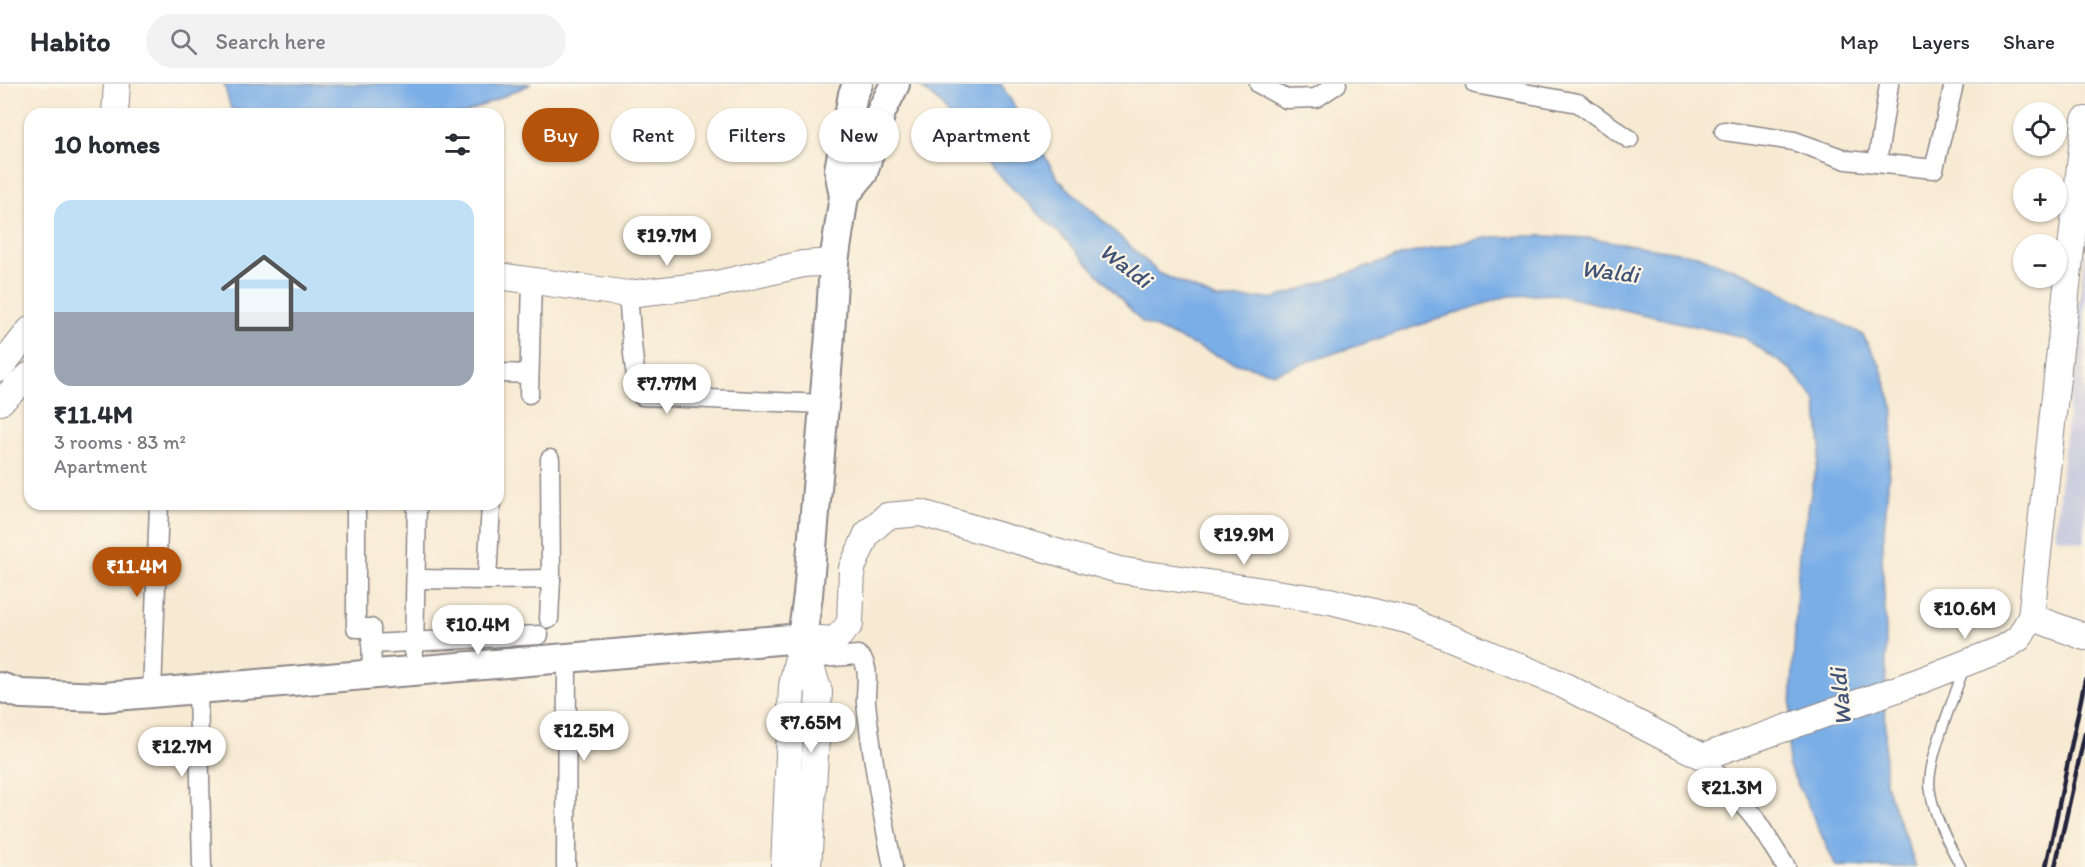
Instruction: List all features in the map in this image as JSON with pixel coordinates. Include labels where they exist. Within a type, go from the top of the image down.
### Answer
[{"type":"main road","points":[[844,196],[863,173],[881,112],[895,84]]},
{"type":"main road","points":[[0,687],[21,694],[104,697],[567,658],[805,648],[834,262],[844,196],[839,170],[855,89]]},
{"type":"street","points":[[115,108],[117,84]]},
{"type":"street","points":[[1259,84],[1286,99],[1316,98],[1337,84]]},
{"type":"street","points":[[1475,84],[1578,103],[1629,139]]},
{"type":"street","points":[[1877,164],[1889,84]]},
{"type":"street","points":[[1724,131],[1794,141],[1847,160],[1934,169],[1954,84]]},
{"type":"street","points":[[1703,758],[1917,682],[2004,648],[2019,638],[2031,617],[2085,120]]},
{"type":"street","points":[[504,277],[628,294],[717,284],[803,264],[834,262]]},
{"type":"street","points":[[529,394],[532,280]]},
{"type":"street","points":[[628,294],[637,379],[639,393],[642,396],[823,404]]},
{"type":"street","points":[[0,368],[24,338]]},
{"type":"street","points":[[504,373],[530,374]]},
{"type":"street","points":[[0,402],[24,380]]},
{"type":"street","points":[[371,644],[414,642],[544,627],[552,579],[550,459]]},
{"type":"street","points":[[152,693],[159,510]]},
{"type":"street","points":[[356,510],[356,628],[371,628],[372,674]]},
{"type":"street","points":[[414,670],[417,510]]},
{"type":"street","points":[[487,580],[491,510]]},
{"type":"street","points":[[805,648],[835,640],[850,624],[852,567],[867,534],[887,516],[921,513],[1119,570],[1330,601],[1410,621],[1561,684],[1703,758],[1754,817],[1786,867]]},
{"type":"street","points":[[416,579],[552,579]]},
{"type":"street","points":[[2031,617],[2085,637]]},
{"type":"street","points":[[784,867],[792,686],[805,648]]},
{"type":"street","points":[[805,648],[819,692],[808,867]]},
{"type":"street","points":[[805,648],[858,655],[866,665],[867,712],[880,801],[893,867]]},
{"type":"street","points":[[566,867],[567,658]]},
{"type":"street","points":[[198,689],[202,867]]},
{"type":"lane","points":[[1961,867],[1936,816],[1929,788],[1931,766],[1966,663]]},
{"type":"shaded area","points":[[2085,249],[2085,543],[2055,537]]},
{"type":"water","points":[[224,84],[531,84],[477,108],[231,108]]},
{"type":"water","points":[[917,84],[1001,84],[1016,108],[943,108]]},
{"type":"water","name":"Waldi","points":[[988,162],[1048,162],[1059,180],[1159,273],[1217,299],[1276,298],[1406,254],[1491,237],[1589,238],[1697,255],[1751,276],[1862,334],[1880,365],[1894,410],[1882,557],[1886,631],[1885,783],[1916,867],[1836,867],[1788,765],[1799,551],[1821,447],[1816,400],[1791,370],[1743,337],[1554,294],[1508,296],[1274,373],[1234,363],[1142,322],[1068,242]]},
{"type":"railway","points":[[2046,867],[2085,680]]},
{"type":"railway","points":[[2055,867],[2085,733]]}]
